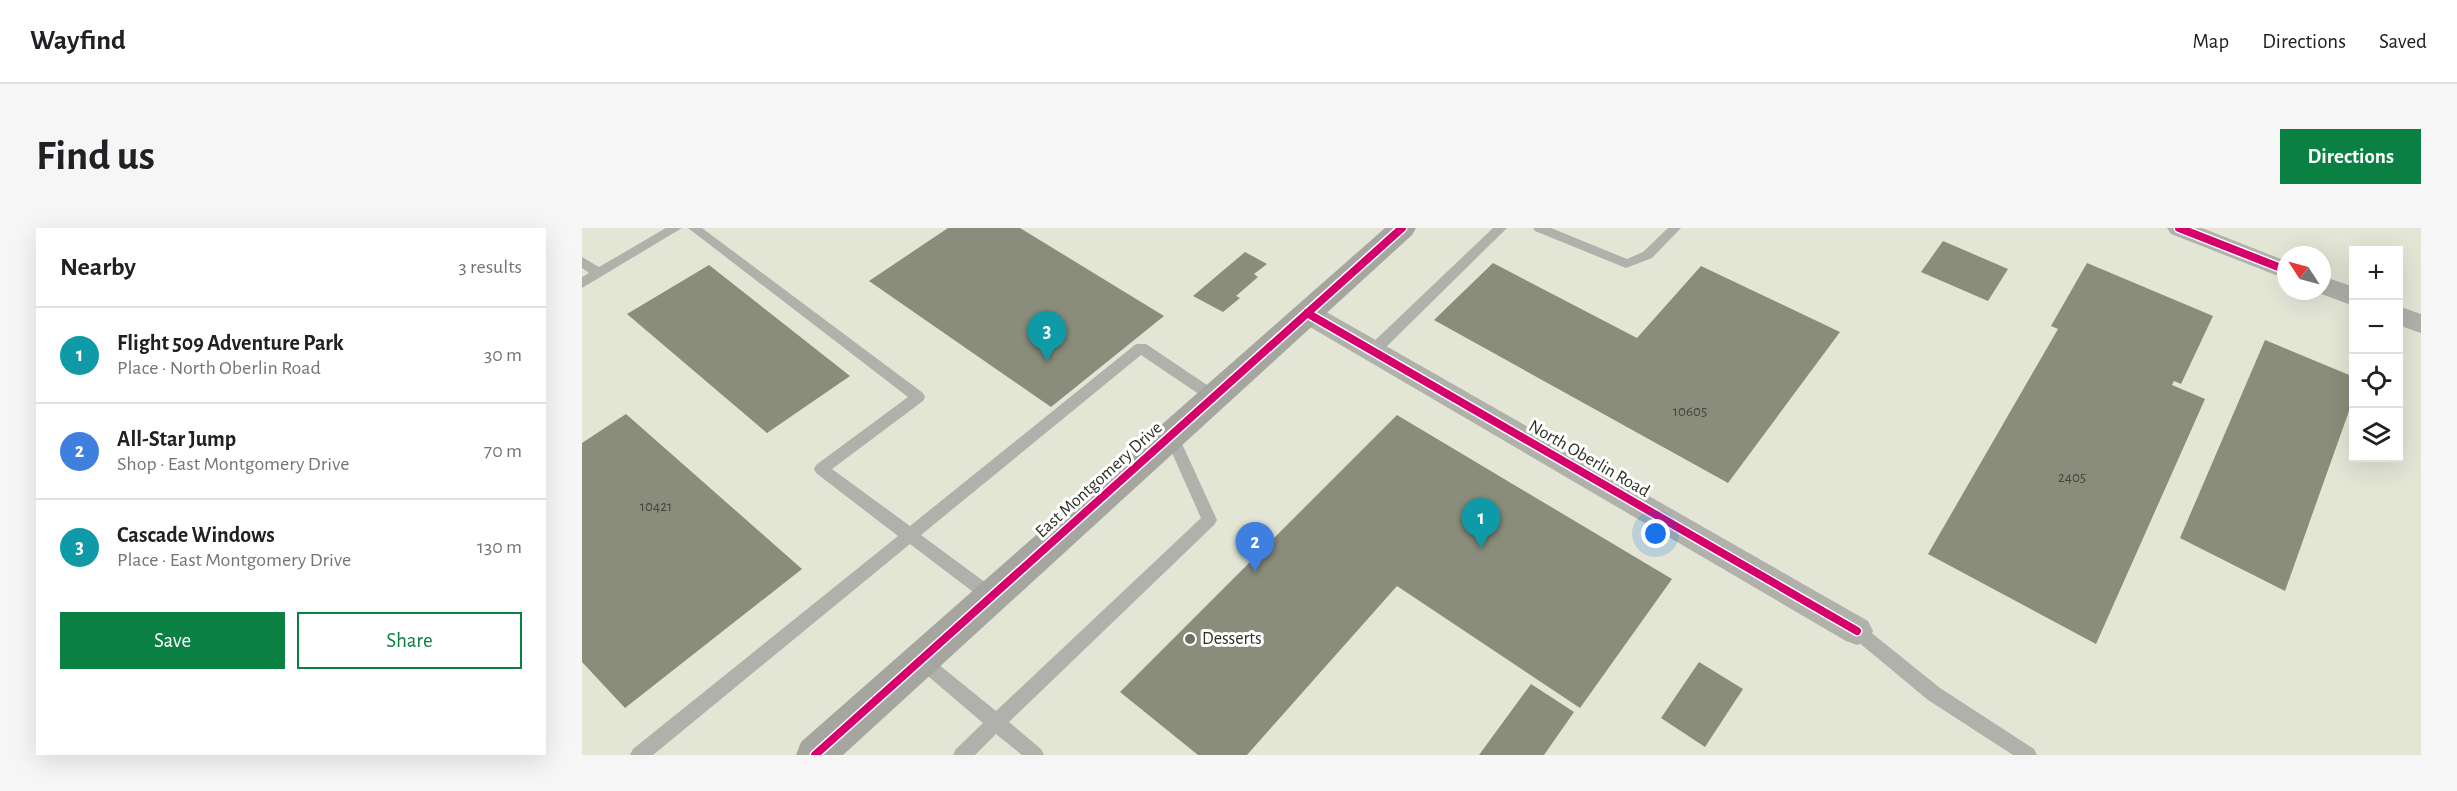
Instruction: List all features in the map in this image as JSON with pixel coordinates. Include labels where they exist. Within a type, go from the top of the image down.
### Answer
[{"type":"main road","name":"East Montgomery Drive","points":[[816,755],[1402,228]]},
{"type":"street","points":[[2179,228],[2277,266]]},
{"type":"street","points":[[2331,288],[2349,295]]},
{"type":"street","name":"North Oberlin Road","points":[[1307,313],[1857,631]]},
{"type":"street","points":[[2403,317],[2421,324]]},
{"type":"lane","points":[[582,283],[676,228]]},
{"type":"lane","points":[[694,228],[918,397],[821,469],[992,596]]},
{"type":"lane","points":[[1373,351],[1502,228]]},
{"type":"lane","points":[[1539,228],[1626,264],[1639,262],[1654,251],[1675,228]]},
{"type":"lane","points":[[582,261],[598,273]]},
{"type":"lane","points":[[639,755],[1141,348],[1214,397]]},
{"type":"lane","points":[[962,755],[1209,520],[1171,435]]},
{"type":"lane","points":[[1857,631],[1934,694],[2028,755]]},
{"type":"lane","points":[[921,660],[1035,755]]},
{"type":"building","points":[[948,228],[1020,228],[1164,316],[1051,407],[869,281]]},
{"type":"building","points":[[1943,241],[2008,269],[1988,301],[1921,272]]},
{"type":"building","points":[[1245,252],[1267,264],[1254,274],[1258,277],[1236,296],[1240,298],[1223,312],[1193,296]]},
{"type":"building","points":[[1493,263],[1637,338],[1701,266],[1840,332],[1728,483],[1434,320]]},
{"type":"building","points":[[2087,263],[2213,316],[2181,384],[2174,381],[2172,385],[2205,399],[2096,644],[1928,554],[2058,329],[2051,326]]},
{"type":"building","points":[[709,265],[850,376],[767,433],[627,314]]},
{"type":"building","points":[[2265,340],[2349,375],[2349,411],[2285,591],[2180,538]]},
{"type":"building","points":[[626,414],[802,569],[625,708],[582,662],[582,443]]},
{"type":"building","points":[[1397,415],[1672,579],[1580,708],[1397,586],[1247,755],[1198,755],[1120,692]]},
{"type":"building","points":[[1699,662],[1743,689],[1705,747],[1661,718]]},
{"type":"building","points":[[1531,684],[1574,712],[1544,755],[1479,755]]},
{"type":"cycle path","points":[[815,755],[1402,228]]},
{"type":"cycle path","points":[[2179,228],[2277,266]]},
{"type":"cycle path","points":[[1307,313],[1857,631]]},
{"type":"place","name":"Cascade Windows","points":[[1047,361]]},
{"type":"place","name":"Flight 509 Adventure Park","points":[[1481,548]]},
{"type":"place","name":"All-Star Jump","points":[[1255,572]]},
{"type":"place","name":"Desserts","points":[[1190,639]]}]
